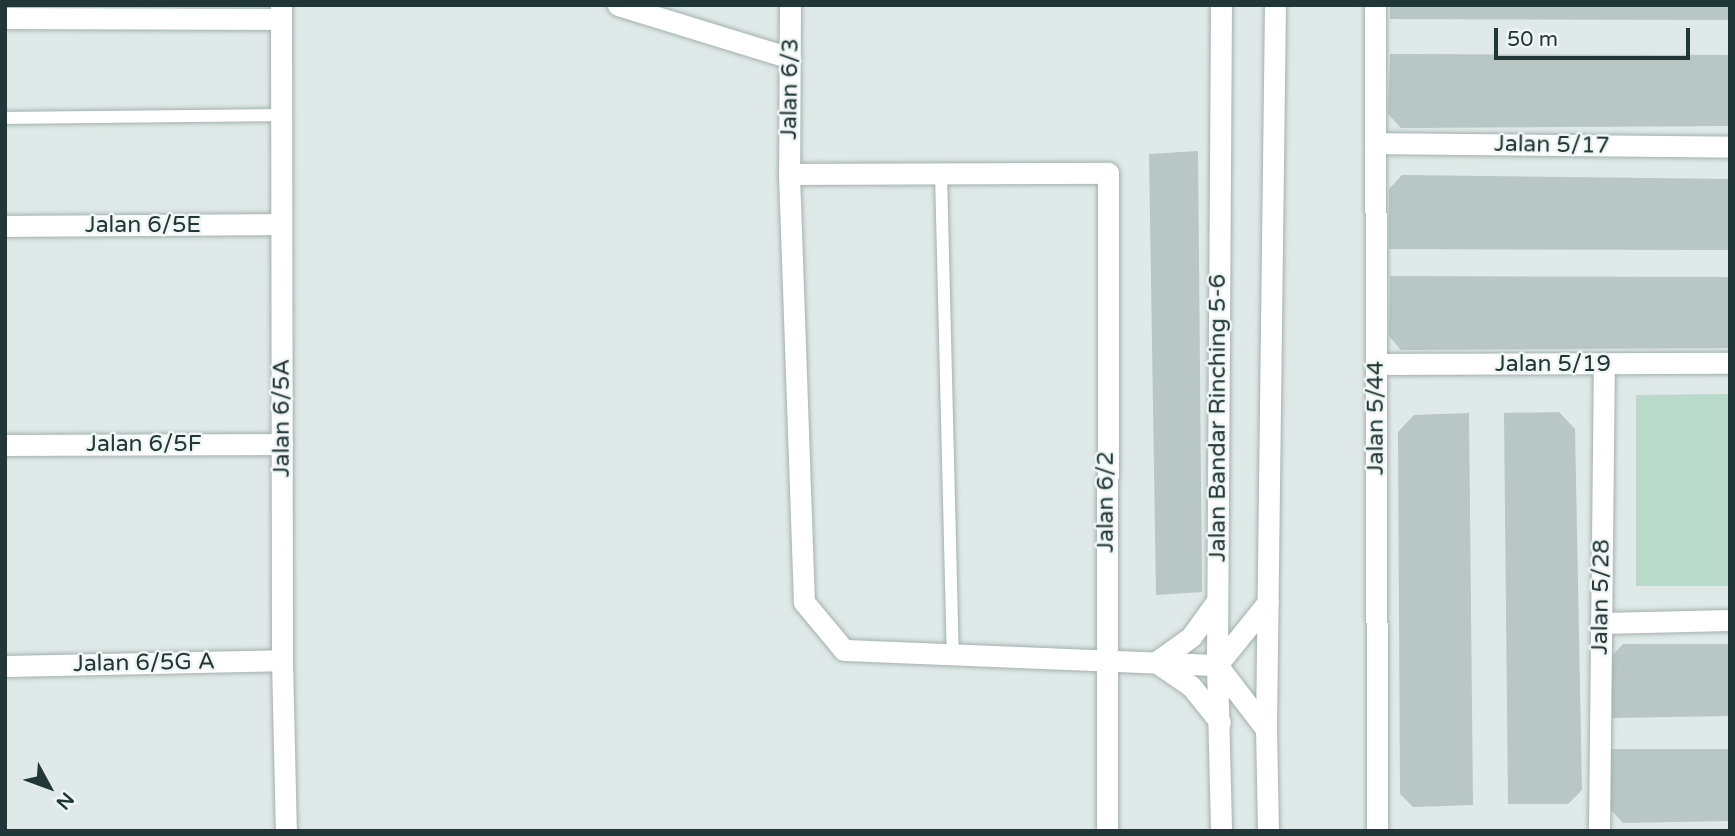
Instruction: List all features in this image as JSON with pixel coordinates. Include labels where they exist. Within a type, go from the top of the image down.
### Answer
[{"type":"street","points":[[618,5],[790,58]]},
{"type":"street","name":"Jalan 6/3","points":[[790,5],[789,174],[804,602],[844,649],[1217,665]]},
{"type":"street","name":"Jalan Bandar Rinching 5-6","points":[[1221,5],[1217,601],[1221,831]]},
{"type":"street","points":[[1268,831],[1266,729],[1275,5]]},
{"type":"street","name":"Jalan 5/44","points":[[1375,5],[1377,831]]},
{"type":"street","points":[[5,18],[281,12]]},
{"type":"street","name":"Jalan 6/5A","points":[[281,12],[282,660],[286,831]]},
{"type":"street","name":"Jalan 5/17","points":[[1375,143],[1730,147]]},
{"type":"street","points":[[789,174],[941,173]]},
{"type":"street","name":"Jalan 6/2","points":[[941,173],[1108,173],[1107,831]]},
{"type":"street","name":"Jalan 6/5E","points":[[5,226],[281,224]]},
{"type":"street","name":"Jalan 5/28","points":[[1599,831],[1604,363]]},
{"type":"street","name":"Jalan 5/19","points":[[1376,364],[1730,363]]},
{"type":"street","name":"Jalan 6/5F","points":[[5,445],[282,444]]},
{"type":"street","points":[[1217,601],[1191,637],[1156,662],[1191,686],[1220,722]]},
{"type":"street","points":[[1266,729],[1217,665],[1268,602]]},
{"type":"street","points":[[1601,623],[1730,620]]},
{"type":"street","name":"Jalan 6/5G A","points":[[5,666],[282,660]]},
{"type":"lane","points":[[5,118],[281,115]]},
{"type":"lane","points":[[941,173],[953,654]]},
{"type":"green space","points":[[1730,394],[1730,586],[1636,586],[1636,395]]},
{"type":"building","points":[[1390,5],[1730,5],[1730,20],[1390,19]]},
{"type":"building","points":[[1390,54],[1730,55],[1730,126],[1401,128],[1388,114]]},
{"type":"building","points":[[1198,151],[1202,592],[1156,595],[1149,154]]},
{"type":"building","points":[[1402,175],[1730,179],[1730,250],[1389,249],[1389,189]]},
{"type":"building","points":[[1390,276],[1730,277],[1730,348],[1401,350],[1389,336]]},
{"type":"building","points":[[1559,412],[1575,429],[1582,790],[1568,804],[1508,804],[1504,413]]},
{"type":"building","points":[[1469,413],[1473,805],[1413,807],[1400,794],[1398,432],[1414,415]]},
{"type":"building","points":[[1623,644],[1730,644],[1730,716],[1612,718],[1610,658]]},
{"type":"building","points":[[1611,749],[1730,749],[1730,821],[1623,823],[1610,809]]}]
